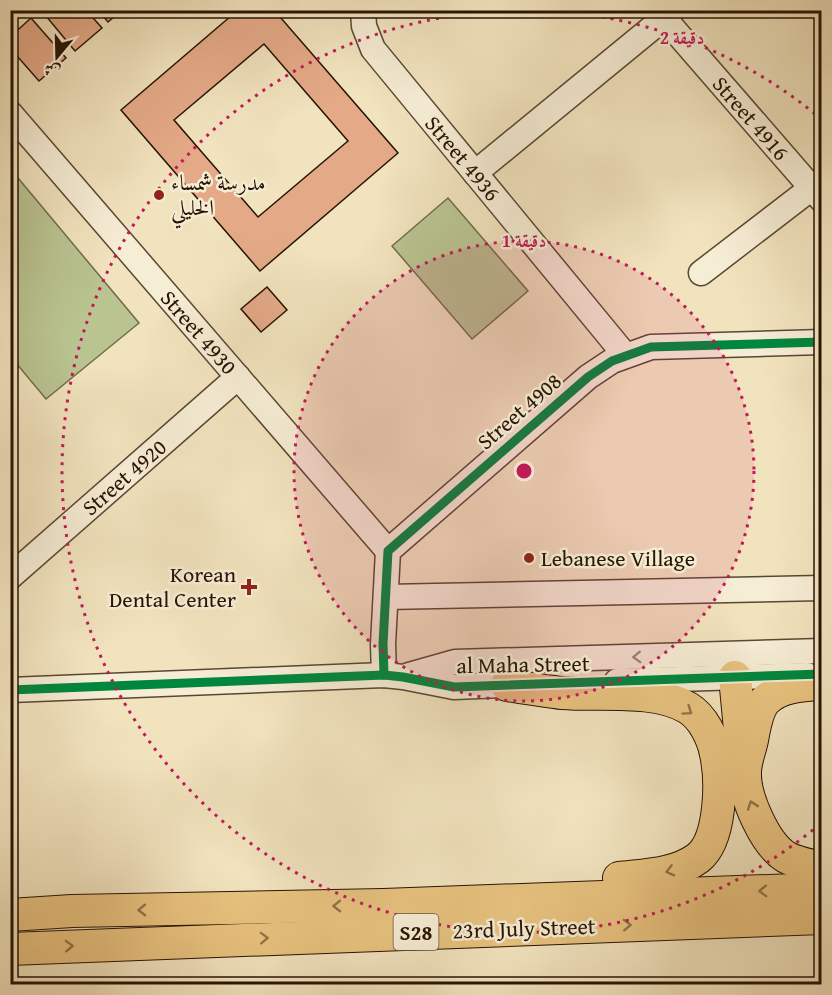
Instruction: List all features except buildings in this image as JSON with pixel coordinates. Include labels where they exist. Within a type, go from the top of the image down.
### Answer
[{"type":"main road","points":[[383,905],[667,872],[685,866],[699,857],[709,847],[717,821],[718,711],[724,692],[735,677]]},
{"type":"main road","points":[[735,677],[745,772],[749,797],[755,814],[778,851],[788,858],[822,868]]},
{"type":"main road","points":[[745,772],[755,727],[764,702],[776,693],[799,686],[822,684]]},
{"type":"main road","points":[[507,685],[562,693],[662,698],[689,709],[707,728],[716,754]]},
{"type":"main road","name":"23rd July Street","points":[[10,915],[72,911],[383,905],[822,889]]},
{"type":"main road","name":"23rd July Street","points":[[10,949],[822,918]]},
{"type":"street","name":"Street 4936","points":[[363,10],[364,26],[373,49],[625,355]]},
{"type":"street","points":[[475,172],[668,14]]},
{"type":"street","name":"Street 4916","points":[[668,14],[819,189]]},
{"type":"street","name":"Street 4930","points":[[10,113],[388,551]]},
{"type":"street","points":[[701,273],[819,189]]},
{"type":"street","name":"Street 4908","points":[[388,551],[588,377],[612,361],[625,355],[665,345],[822,342]]},
{"type":"street","name":"Street 4920","points":[[10,577],[238,377]]},
{"type":"street","points":[[388,551],[383,644],[394,676]]},
{"type":"street","points":[[386,597],[822,588]]},
{"type":"street","points":[[708,656],[728,668],[735,677],[759,666],[802,660],[822,653]]},
{"type":"street","name":"al Maha Street","points":[[10,690],[394,676],[455,662],[822,653]]},
{"type":"street","name":"al Maha Street","points":[[394,676],[454,687],[822,674]]},
{"type":"green space","points":[[13,172],[139,323],[46,399],[11,357],[10,174]]},
{"type":"green space","points":[[448,198],[528,291],[472,339],[392,246]]},
{"type":"cycle path","points":[[384,675],[383,644],[388,551],[588,377],[612,361],[651,347],[822,342]]},
{"type":"cycle path","points":[[10,690],[384,675],[454,687],[822,674]]},
{"type":"place","name":"مدرسة شمساء الخليلي","points":[[159,195]]},
{"type":"place","name":"Lebanese Village","points":[[529,558]]},
{"type":"place","name":"Korean Dental Center","points":[[249,587]]}]
